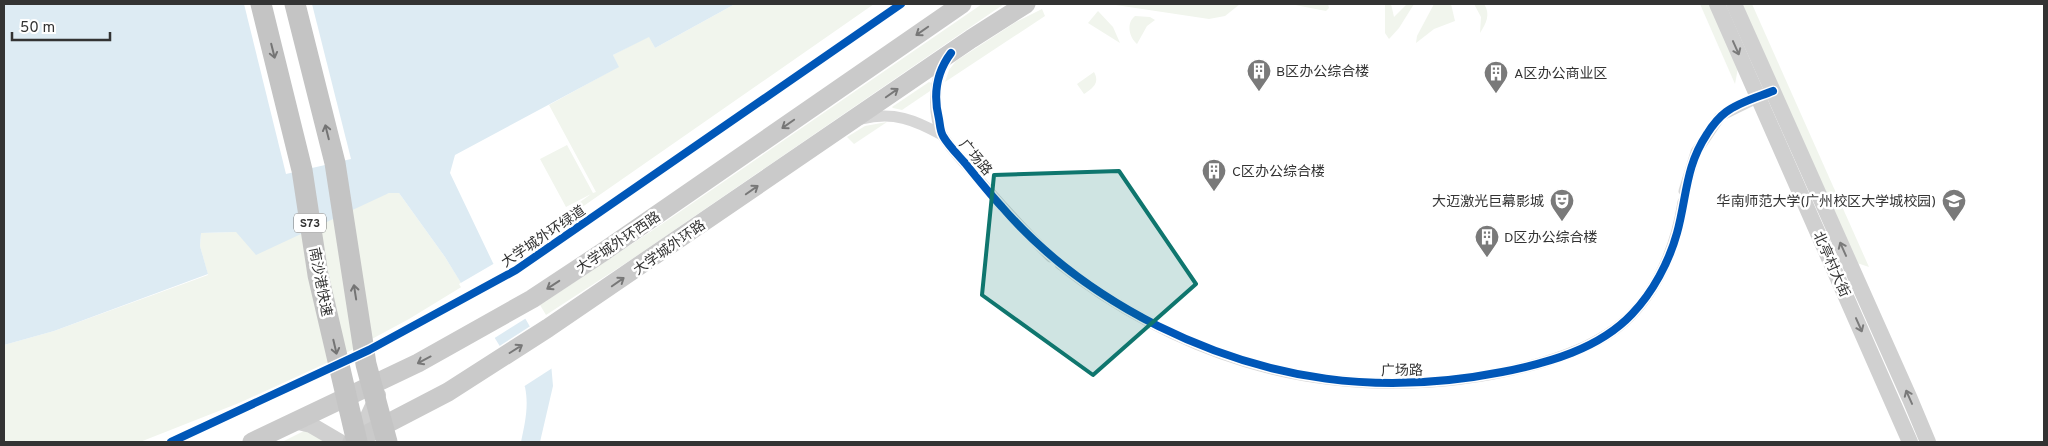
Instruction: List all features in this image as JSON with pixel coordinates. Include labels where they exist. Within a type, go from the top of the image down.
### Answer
[{"type":"highway","name":"南沙港快速","points":[[261,4],[302,170],[318,275],[353,442]]},
{"type":"highway","name":"S73","points":[[295,4],[335,163],[366,364],[387,433]]},
{"type":"main road","name":"大学城外环西路","points":[[252,442],[388,378],[467,337],[532,299],[627,236],[962,4]]},
{"type":"main road","points":[[852,121],[950,53],[1026,4]]},
{"type":"main road","name":"北亭村大街","points":[[1716,4],[1766,94],[1910,399],[1928,442]]},
{"type":"main road","name":"北亭村大街","points":[[1734,4],[1766,94],[1910,442]]},
{"type":"main road","name":"大学城外环路","points":[[387,433],[419,408],[548,328],[852,121]]},
{"type":"main road","points":[[353,442],[388,378]]},
{"type":"main road","points":[[294,421],[311,425],[353,442],[387,433]]},
{"type":"main road","points":[[380,442],[387,433]]},
{"type":"street","name":"广场路","points":[[942,135],[937,110],[936,86],[941,68],[950,53]]},
{"type":"street","points":[[1684,190],[1696,152],[1722,116],[1766,94]]},
{"type":"street","name":"广场路","points":[[852,121],[874,116],[895,115],[911,119],[942,135],[1009,215],[1056,260],[1091,288],[1140,316],[1190,341],[1239,360],[1283,372],[1344,381],[1391,384],[1438,382],[1484,376],[1529,366],[1586,346],[1614,329],[1640,305],[1656,281],[1676,237],[1683,202]]},
{"type":"highlighted area","points":[[1119,171],[1196,284],[1093,375],[982,295],[994,175]]},
{"type":"shaded area","points":[[4,4],[735,4],[655,48],[649,37],[613,55],[619,67],[455,155],[450,173],[493,263],[551,363],[553,386],[540,442],[521,442],[527,408],[525,387],[445,257],[399,193],[389,193],[256,255],[236,232],[201,233],[200,246],[208,274],[54,331],[4,345]]},
{"type":"shaded area","points":[[735,4],[874,4],[575,212],[572,208],[591,194],[566,207],[540,159],[567,145],[593,193],[596,192],[549,105],[618,67],[613,55],[649,36],[655,48]]},
{"type":"shaded area","points":[[982,4],[1004,4],[632,259],[546,315],[540,305],[662,224]]},
{"type":"shaded area","points":[[1109,4],[1240,4],[1225,16],[1209,19]]},
{"type":"shaded area","points":[[1290,4],[1328,4],[1329,8],[1326,11]]},
{"type":"shaded area","points":[[1385,4],[1391,4],[1394,17],[1407,4],[1414,4],[1399,28],[1389,39],[1385,33]]},
{"type":"shaded area","points":[[1434,4],[1451,4],[1455,21],[1434,29],[1416,43],[1417,36]]},
{"type":"shaded area","points":[[1474,4],[1484,4],[1487,11],[1486,23],[1480,33],[1481,17]]},
{"type":"shaded area","points":[[1700,4],[1710,4],[1738,68],[1735,84]]},
{"type":"shaded area","points":[[1742,4],[1752,4],[1869,267],[1857,263]]},
{"type":"shaded area","points":[[1042,9],[1045,16],[945,82],[949,70],[956,61],[1016,22]]},
{"type":"shaded area","points":[[1098,11],[1113,27],[1120,43],[1088,23]]},
{"type":"shaded area","points":[[1135,16],[1150,17],[1155,20],[1147,26],[1137,44],[1132,38],[1130,30],[1130,22]]},
{"type":"shaded area","points":[[1094,72],[1096,82],[1084,94],[1077,84]]},
{"type":"shaded area","points":[[929,82],[931,83],[930,91],[902,110],[892,107]]},
{"type":"shaded area","points":[[887,122],[854,144],[847,137],[865,126]]},
{"type":"shaded area","points":[[389,193],[399,193],[445,257],[463,286],[409,319],[331,361],[239,403],[140,442],[4,442],[4,345],[54,331],[208,275],[200,246],[201,233],[236,232]]},
{"type":"shaded area","points":[[310,428],[334,437],[323,442],[282,442]]},
{"type":"pier","points":[[244,4],[312,4],[351,159],[286,174]]},
{"type":"pier","points":[[495,263],[528,317],[493,339],[459,284]]},
{"type":"pier","points":[[532,325],[550,354],[554,367],[523,387],[498,347]]},
{"type":"cycle path","name":"大学城外环绿道","points":[[171,442],[369,350],[516,270],[901,4]]},
{"type":"cycle path","points":[[951,53],[942,68],[936,93],[937,110],[943,136],[1019,226],[1074,274],[1094,289],[1136,314],[1200,345],[1241,360],[1283,371],[1326,379],[1369,382],[1412,383],[1502,372],[1555,359],[1604,337],[1619,326],[1640,305],[1665,266],[1677,233],[1694,158],[1715,122],[1731,108],[1773,91]]},
{"type":"place","name":"B区办公综合楼","points":[[1259,92]]},
{"type":"place","name":"A区办公商业区","points":[[1496,94]]},
{"type":"place","name":"C区办公综合楼","points":[[1214,192]]},
{"type":"place","name":"大迈激光巨幕影城","points":[[1562,222]]},
{"type":"place","name":"华南师范大学(广州校区大学城校园)","points":[[1954,222]]},
{"type":"place","name":"D区办公综合楼","points":[[1487,258]]}]
